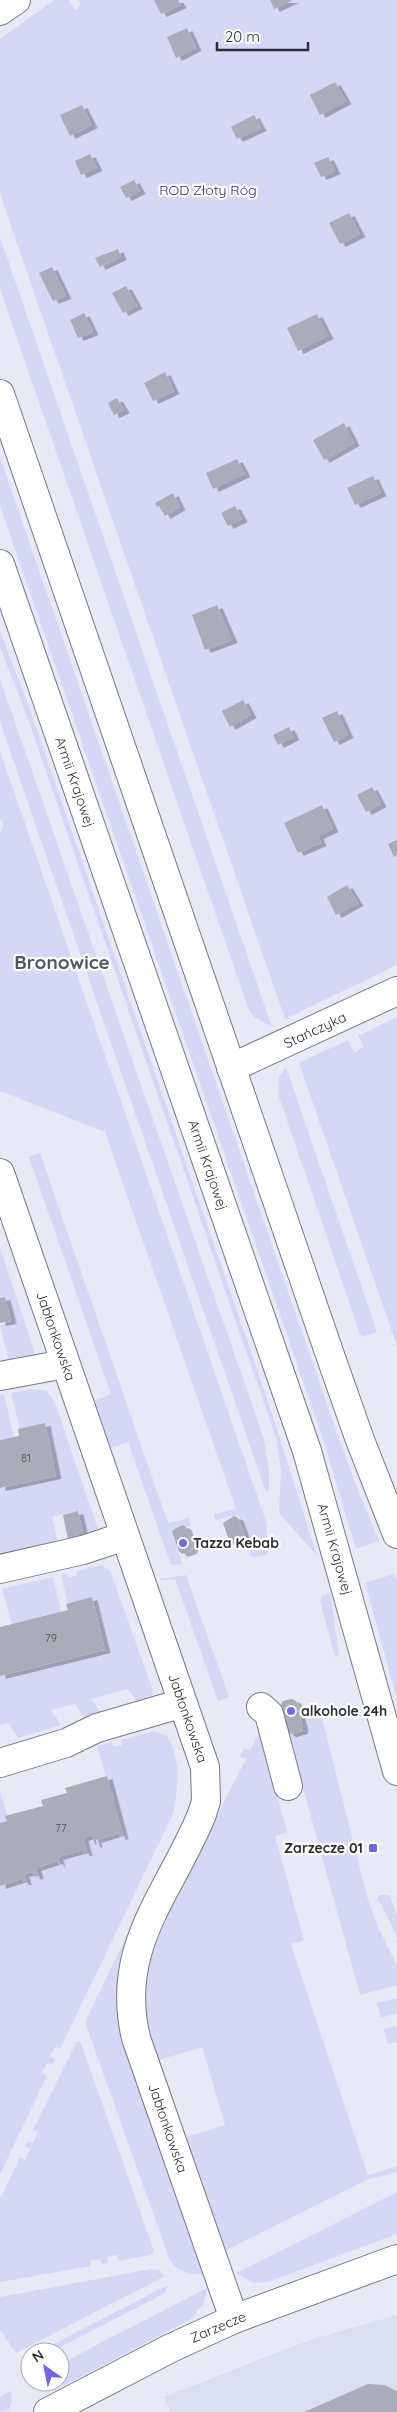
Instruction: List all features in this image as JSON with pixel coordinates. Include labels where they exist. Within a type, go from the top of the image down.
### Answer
[{"type":"main road","points":[[0,11],[16,0]]},
{"type":"main road","points":[[0,394],[357,1431],[397,1534]]},
{"type":"main road","name":"Armii Krajowej","points":[[0,564],[307,1452],[397,1771]]},
{"type":"main road","name":"Stańczyka","points":[[231,1068],[397,992]]},
{"type":"main road","name":"Jabłonkowska","points":[[0,1173],[205,1767],[206,1801],[194,1834],[143,1936],[134,1963],[130,1997],[136,2038],[234,2319]]},
{"type":"main road","points":[[0,1376],[65,1364]]},
{"type":"main road","points":[[0,1570],[83,1550],[125,1536]]},
{"type":"main road","points":[[0,1762],[66,1743],[97,1728],[183,1703]]},
{"type":"main road","points":[[260,1707],[269,1714],[288,1786]]},
{"type":"main road","name":"Zarzecze","points":[[48,2412],[169,2349],[234,2319],[397,2259]]},
{"type":"shaded area","points":[[397,2315],[397,2412],[170,2412],[164,2397],[310,2340]]},
{"type":"green space","name":"ROD Złoty Róg","points":[[54,0],[69,0],[75,10],[81,5],[78,0],[397,0],[397,965],[285,1019],[0,194],[0,39]]},
{"type":"green space","points":[[0,237],[272,1027],[254,1017],[248,1008],[0,289]]},
{"type":"green space","points":[[0,457],[330,1413],[357,1488],[379,1541],[356,1549],[322,1436],[0,506]]},
{"type":"green space","points":[[0,631],[28,704],[270,1407],[317,1556],[279,1513],[281,1470],[276,1438],[28,719],[0,647]]},
{"type":"green space","points":[[0,679],[264,1439],[269,1470],[269,1490],[266,1492],[0,722]]},
{"type":"green space","points":[[0,751],[267,1524],[267,1555],[251,1557],[239,1515],[216,1520],[214,1514],[236,1509],[105,1132],[0,1091],[0,833],[4,825],[0,818]]},
{"type":"green space","points":[[397,1017],[397,1346],[299,1063],[348,1040],[354,1053],[364,1047],[358,1036]]},
{"type":"green space","points":[[286,1067],[377,1332],[361,1337],[278,1094],[279,1077]]},
{"type":"green space","points":[[40,1153],[168,1523],[189,1518],[191,1526],[174,1529],[172,1532],[182,1564],[171,1565],[128,1442],[108,1449],[92,1402],[111,1394],[29,1157]]},
{"type":"green space","points":[[0,1247],[36,1357],[9,1361],[0,1325],[11,1321],[5,1297],[0,1298]]},
{"type":"green space","points":[[32,1389],[47,1391],[55,1403],[98,1529],[70,1544],[68,1539],[83,1535],[78,1511],[52,1517],[59,1547],[0,1561],[0,1488],[56,1476],[45,1423],[20,1429],[11,1393]]},
{"type":"green space","points":[[4,1394],[14,1438],[0,1440],[0,1395]]},
{"type":"green space","points":[[101,1565],[110,1570],[153,1691],[150,1705],[141,1707],[128,1689],[91,1699],[102,1714],[85,1719],[75,1704],[51,1710],[61,1725],[18,1738],[8,1723],[0,1725],[0,1676],[105,1650],[92,1598],[68,1604],[61,1575],[67,1573],[68,1578],[77,1575],[76,1571]]},
{"type":"green space","points":[[394,1574],[397,1581],[397,1699],[365,1583]]},
{"type":"green space","points":[[186,1575],[229,1697],[218,1701],[175,1579],[159,1580]]},
{"type":"green space","points":[[53,1577],[61,1612],[12,1624],[2,1589]]},
{"type":"green space","points":[[330,1593],[339,1656],[335,1657],[320,1601],[322,1596]]},
{"type":"green space","points":[[321,1714],[368,1900],[378,1927],[397,1965],[397,1985],[360,1995],[288,1733],[292,1734],[302,1731],[301,1719]]},
{"type":"green space","points":[[154,1731],[167,1736],[175,1755],[178,1774],[173,1814],[60,2049],[55,2047],[50,2057],[55,2059],[52,2065],[47,2063],[42,2073],[47,2076],[0,2174],[0,1886],[22,1879],[26,1882],[24,1874],[33,1872],[35,1877],[38,1876],[36,1868],[57,1861],[60,1865],[58,1857],[83,1850],[84,1853],[87,1853],[83,1838],[92,1835],[95,1845],[96,1840],[119,1833],[120,1836],[123,1836],[97,1746],[112,1742],[114,1747],[122,1745],[121,1740]]},
{"type":"green space","points":[[260,1731],[287,1832],[275,1836],[304,1940],[291,1944],[368,2175],[397,2166],[397,2172],[366,2180],[225,2251],[186,2137],[225,2125],[202,2047],[159,2060],[145,2009],[145,1979],[153,1946],[160,1928],[246,1759],[240,1756],[244,1748],[250,1751]]},
{"type":"green space","points":[[0,1791],[8,1816],[6,1816],[7,1821],[0,1823]]},
{"type":"green space","points":[[379,1895],[390,1895],[397,1916],[397,1938],[382,1905],[377,1900]]},
{"type":"green space","points":[[128,1933],[120,1964],[117,1994],[123,2039],[204,2274],[184,2272],[175,2267],[169,2258],[85,2022]]},
{"type":"green space","points":[[397,1998],[397,2013],[381,2018],[377,2003]]},
{"type":"green space","points":[[397,2026],[397,2042],[388,2044],[384,2029]]},
{"type":"green space","points":[[77,2041],[81,2043],[154,2251],[150,2255],[118,2261],[117,2255],[107,2257],[108,2263],[102,2264],[100,2259],[90,2261],[91,2266],[0,2282],[0,2199],[20,2157],[25,2160],[30,2149],[25,2146],[28,2141],[33,2143],[38,2132],[33,2130]]},
{"type":"green space","points":[[397,2192],[397,2234],[268,2282],[254,2283],[236,2273]]},
{"type":"green space","points":[[151,2269],[160,2270],[165,2276],[37,2342],[20,2342],[20,2351],[16,2353],[0,2330],[0,2297]]},
{"type":"green space","points":[[168,2285],[165,2293],[70,2342],[57,2342]]},
{"type":"green space","points":[[207,2288],[204,2303],[191,2319],[70,2382],[70,2359]]},
{"type":"green space","points":[[11,2391],[12,2400],[9,2411],[0,2412],[0,2397]]},
{"type":"building","points":[[154,0],[178,0],[181,5],[161,14]]},
{"type":"building","points":[[270,0],[293,0],[274,9]]},
{"type":"building","points":[[187,28],[196,48],[176,58],[167,37]]},
{"type":"building","points":[[335,82],[346,101],[320,115],[310,95]]},
{"type":"building","points":[[82,105],[92,125],[70,136],[60,115]]},
{"type":"building","points":[[254,115],[261,128],[237,139],[231,127]]},
{"type":"building","points":[[90,154],[97,168],[81,175],[75,161]]},
{"type":"building","points":[[328,157],[335,171],[321,177],[314,163]]},
{"type":"building","points":[[134,180],[140,191],[126,198],[120,187]]},
{"type":"building","points":[[349,213],[360,234],[340,244],[329,223]]},
{"type":"building","points":[[118,249],[121,257],[100,267],[95,258]]},
{"type":"building","points":[[52,267],[66,296],[53,301],[39,273]]},
{"type":"building","points":[[126,286],[137,306],[123,313],[112,293]]},
{"type":"building","points":[[84,313],[93,332],[78,338],[70,320]]},
{"type":"building","points":[[317,314],[328,336],[298,351],[287,328]]},
{"type":"building","points":[[165,372],[174,391],[153,401],[144,383]]},
{"type":"building","points":[[117,398],[124,410],[114,415],[108,403]]},
{"type":"building","points":[[344,423],[354,443],[324,460],[313,440]]},
{"type":"building","points":[[237,459],[245,474],[213,489],[206,473]]},
{"type":"building","points":[[373,476],[381,493],[355,505],[347,488]]},
{"type":"building","points":[[173,493],[180,507],[165,516],[155,503]]},
{"type":"building","points":[[235,506],[242,519],[228,526],[221,513]]},
{"type":"building","points":[[217,605],[232,640],[205,650],[192,615]]},
{"type":"building","points":[[243,700],[251,715],[230,727],[222,711]]},
{"type":"building","points":[[337,711],[348,735],[334,742],[322,718]]},
{"type":"building","points":[[289,727],[294,737],[278,745],[273,735]]},
{"type":"building","points":[[372,787],[381,804],[366,812],[357,795]]},
{"type":"building","points":[[322,805],[333,829],[318,836],[321,843],[298,853],[284,823]]},
{"type":"building","points":[[397,840],[397,855],[394,857],[388,844]]},
{"type":"building","points":[[347,885],[358,903],[336,915],[327,897]]},
{"type":"building","points":[[5,1297],[11,1321],[0,1323],[0,1298]]},
{"type":"building","points":[[45,1423],[56,1476],[0,1488],[0,1440],[19,1436],[18,1429]]},
{"type":"building","points":[[78,1511],[83,1535],[68,1539],[63,1515]]},
{"type":"building","points":[[234,1516],[238,1518],[245,1537],[243,1541],[234,1544],[230,1543],[223,1523]]},
{"type":"building","points":[[183,1525],[186,1527],[193,1547],[191,1551],[182,1554],[172,1532]]},
{"type":"building","points":[[92,1597],[105,1650],[0,1676],[0,1627],[68,1610],[66,1604]]},
{"type":"building","name":"alkohole 24h","points":[[292,1699],[296,1701],[303,1728],[302,1731],[291,1734],[288,1733],[281,1704],[283,1701]]},
{"type":"building","points":[[107,1776],[123,1836],[120,1837],[119,1833],[96,1840],[97,1844],[95,1845],[92,1835],[83,1838],[87,1853],[84,1853],[83,1850],[58,1857],[60,1865],[57,1861],[36,1868],[38,1876],[35,1877],[33,1872],[24,1874],[26,1882],[23,1882],[22,1879],[0,1886],[0,1823],[7,1821],[5,1816],[43,1806],[41,1800],[67,1793],[65,1788]]},
{"type":"building","points":[[368,2384],[384,2385],[397,2391],[397,2412],[304,2412]]},
{"type":"place","name":"Tazza Kebab","points":[[183,1543]]},
{"type":"place","name":"alkohole 24h","points":[[291,1711]]},
{"type":"place","name":"Zarzecze 01","points":[[373,1848]]},
{"type":"district","name":"Bronowice","points":[[62,962]]}]
